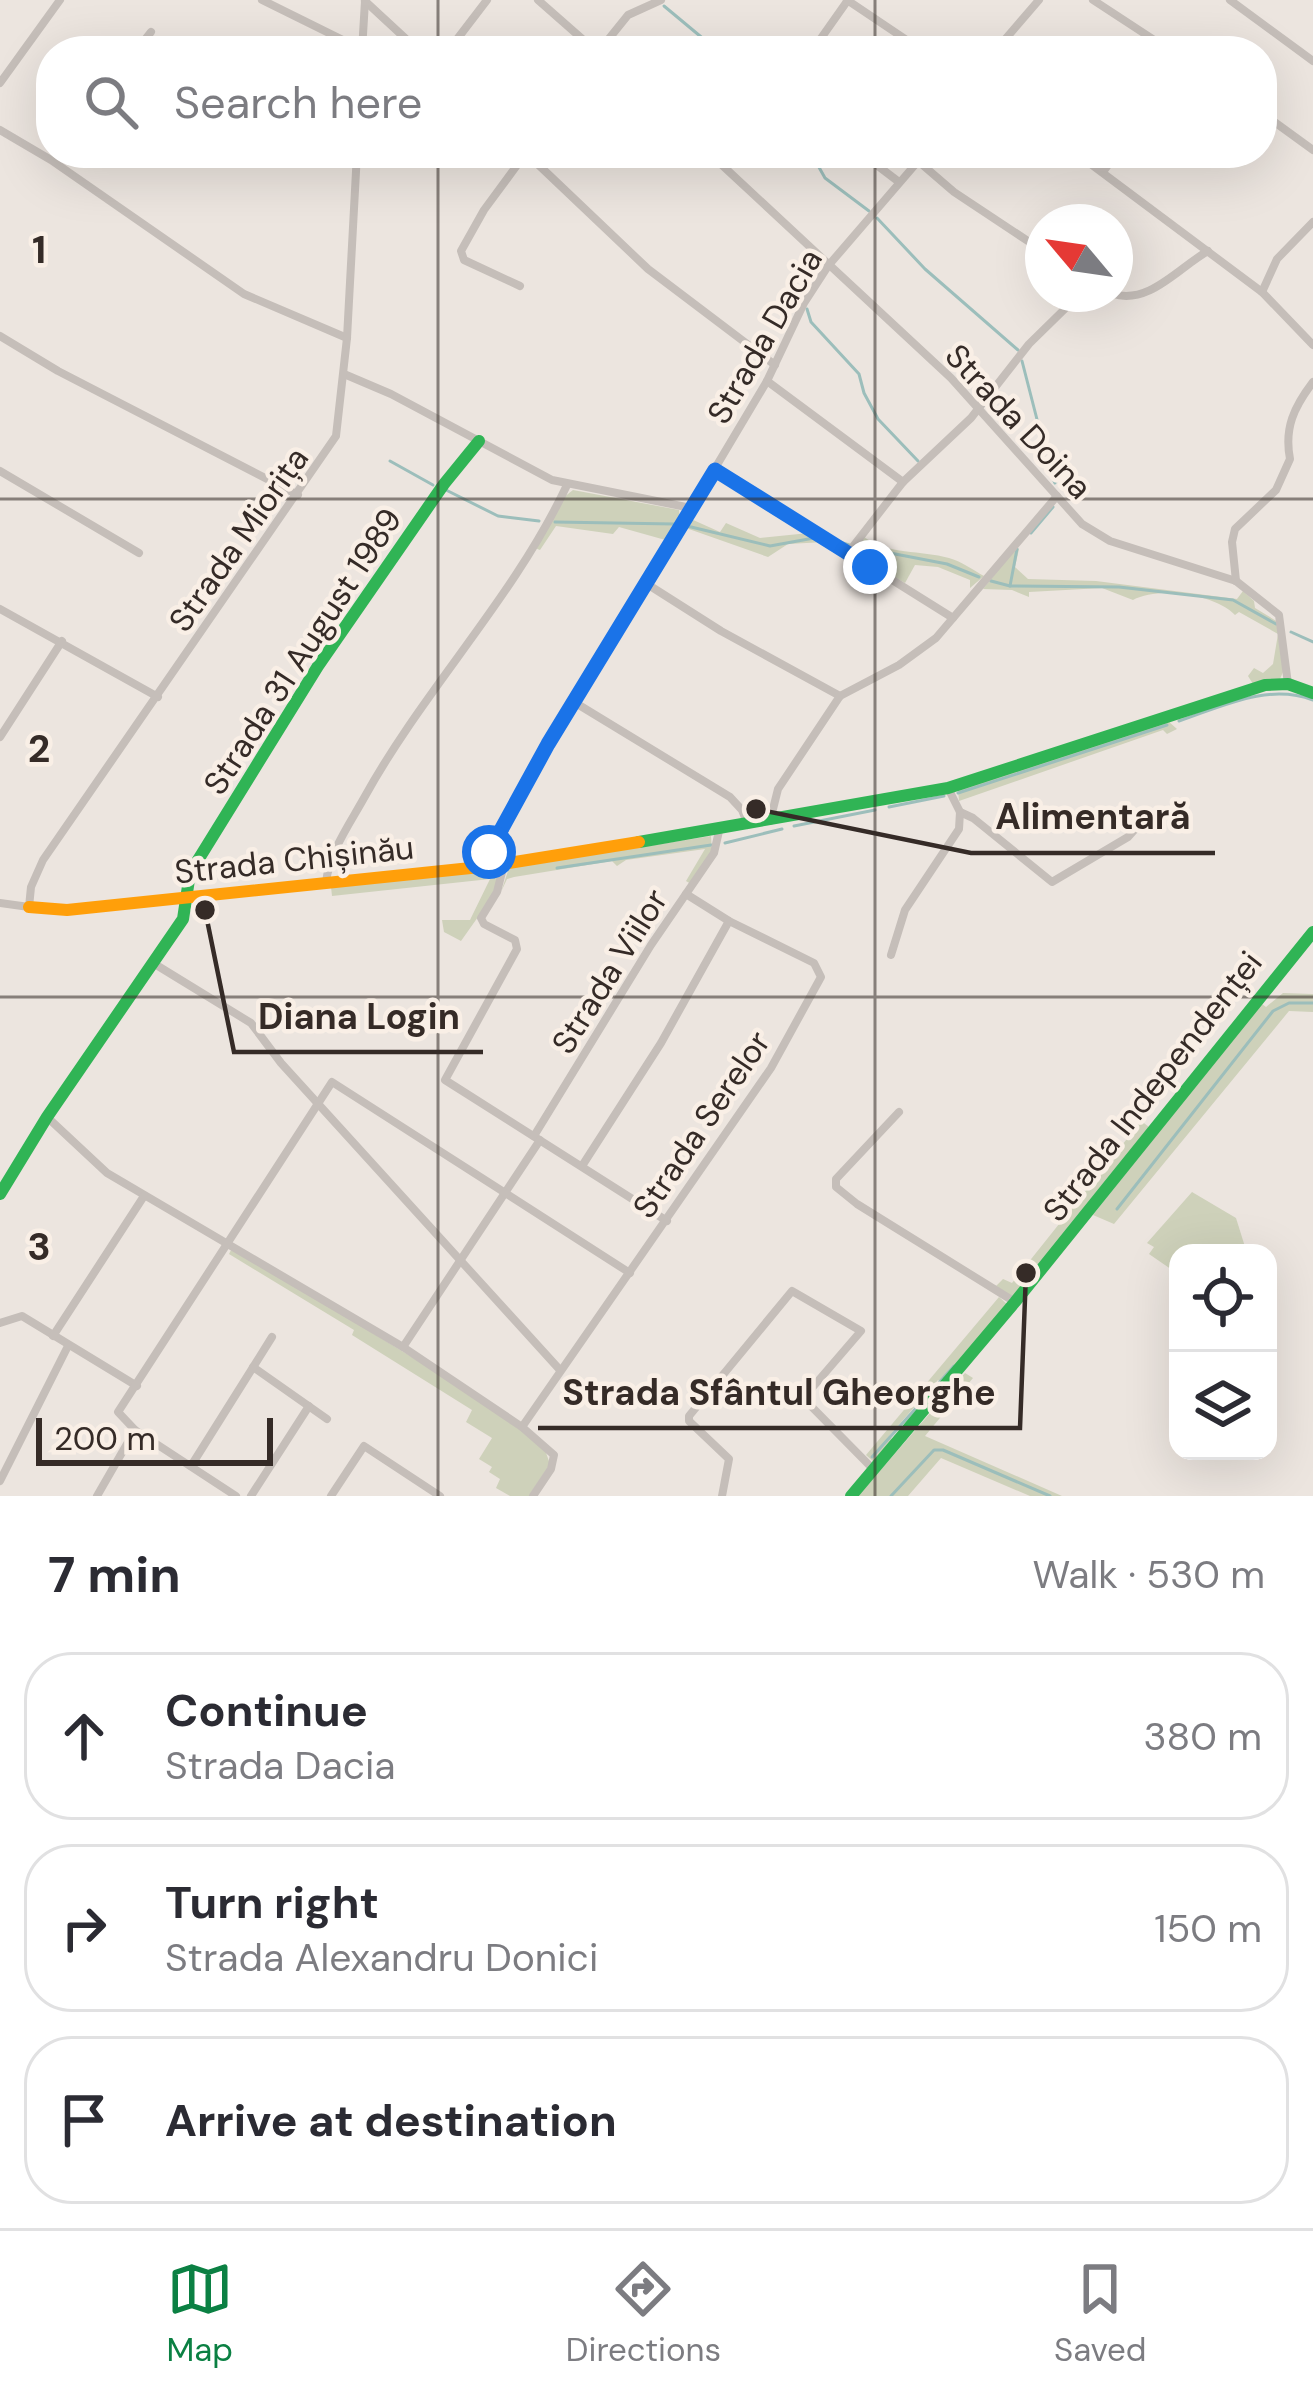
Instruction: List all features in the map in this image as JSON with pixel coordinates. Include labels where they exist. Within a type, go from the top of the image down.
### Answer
[{"type":"street","points":[[0,83],[60,0]]},
{"type":"street","points":[[262,0],[335,36]]},
{"type":"street","points":[[459,36],[487,0]]},
{"type":"street","points":[[538,0],[580,36]]},
{"type":"street","points":[[610,36],[628,15],[661,0]]},
{"type":"street","points":[[823,36],[848,0],[901,36]]},
{"type":"street","points":[[1008,36],[1039,0]]},
{"type":"street","points":[[1093,0],[1148,36]]},
{"type":"street","points":[[1230,0],[1313,62]]},
{"type":"street","points":[[363,36],[365,1]]},
{"type":"street","points":[[365,1],[402,36]]},
{"type":"street","points":[[148,36],[151,32]]},
{"type":"street","points":[[1277,124],[1313,150]]},
{"type":"street","points":[[0,130],[36,148]]},
{"type":"street","points":[[69,168],[244,294],[347,338]]},
{"type":"street","name":"Strada Miorița","points":[[29,907],[31,887],[43,860],[336,436],[347,338],[356,168]]},
{"type":"street","points":[[515,168],[461,251],[464,260],[520,286]]},
{"type":"street","points":[[542,168],[648,269],[775,365]]},
{"type":"street","name":"Strada Doina","points":[[725,168],[980,407],[1082,524],[1110,541],[1236,580],[1279,615],[1288,683]]},
{"type":"street","points":[[881,168],[899,182]]},
{"type":"street","name":"Strada Dacia","points":[[537,1138],[446,1080],[517,949],[515,940],[484,924],[482,918],[497,892],[497,865],[489,852],[767,381],[804,303],[828,266],[910,168]]},
{"type":"street","points":[[929,168],[954,192],[1025,239]]},
{"type":"street","points":[[1097,168],[1262,292],[1313,345]]},
{"type":"street","points":[[1103,172],[1106,168]]},
{"type":"street","points":[[1262,292],[1286,246],[1313,222]]},
{"type":"street","points":[[1133,295],[1150,292],[1208,251]]},
{"type":"street","points":[[848,553],[903,482],[980,407],[1029,344],[1062,312]]},
{"type":"street","points":[[0,335],[58,371],[298,495]]},
{"type":"street","points":[[344,374],[567,485],[691,508]]},
{"type":"street","points":[[767,381],[903,482]]},
{"type":"street","points":[[1236,580],[1234,530],[1276,490],[1290,458],[1285,443],[1290,422],[1313,382]]},
{"type":"street","name":"Strada 31 August 1989","points":[[0,1194],[183,919],[190,873],[318,666],[444,484],[479,442]]},
{"type":"street","points":[[715,470],[953,618]]},
{"type":"street","points":[[0,471],[139,553]]},
{"type":"street","points":[[326,884],[338,844],[390,751],[525,560],[567,485]]},
{"type":"street","points":[[770,822],[778,789],[840,696],[917,653],[1057,496]]},
{"type":"street","points":[[647,584],[840,696]]},
{"type":"street","points":[[2,613],[62,641],[158,698]]},
{"type":"street","points":[[0,737],[62,641]]},
{"type":"street","points":[[1288,683],[1313,693]]},
{"type":"street","name":"Strada Chișinău","points":[[0,903],[67,910],[497,865],[719,831],[948,788],[1226,697],[1288,683]]},
{"type":"street","points":[[574,702],[730,797],[748,825]]},
{"type":"street","points":[[891,956],[905,910],[959,829],[960,812],[948,788]]},
{"type":"street","points":[[960,812],[1047,880],[1057,881],[1128,837],[1145,818]]},
{"type":"street","name":"Strada Viilor","points":[[403,1347],[506,1193],[714,854],[719,831]]},
{"type":"street","name":"Strada Serelor","points":[[523,1427],[771,1068],[821,977],[814,962],[686,894]]},
{"type":"street","points":[[582,1166],[662,1043],[730,921]]},
{"type":"street","name":"Strada Independenței","points":[[851,1496],[1016,1302],[1313,932]]},
{"type":"street","points":[[153,963],[251,1023],[561,1371]]},
{"type":"street","points":[[236,1496],[135,1430],[119,1417],[120,1408],[332,1082],[630,1273]]},
{"type":"street","points":[[899,1112],[850,1161],[836,1179],[836,1187],[1016,1302]]},
{"type":"street","points":[[47,1117],[93,1162],[144,1196],[403,1347],[523,1427],[554,1455],[533,1496]]},
{"type":"street","points":[[537,1138],[667,1221]]},
{"type":"street","points":[[53,1336],[144,1196]]},
{"type":"street","points":[[722,1496],[729,1459],[689,1416],[791,1292],[861,1331],[806,1401],[874,1469]]},
{"type":"street","points":[[0,1323],[22,1316],[137,1386]]},
{"type":"street","points":[[191,1466],[272,1337]]},
{"type":"street","points":[[0,1481],[68,1346]]},
{"type":"street","points":[[253,1367],[327,1419]]},
{"type":"street","points":[[251,1496],[310,1406]]},
{"type":"street","points":[[97,1496],[135,1430]]},
{"type":"street","points":[[331,1496],[364,1446],[440,1496]]},
{"type":"street","points":[[412,1496],[421,1483]]},
{"type":"green space","points":[[573,490],[679,510],[680,522],[669,541],[619,527],[613,534],[556,526],[540,550],[535,548],[563,498]]},
{"type":"green space","points":[[691,519],[720,532],[726,523],[760,538],[809,533],[825,542],[788,544],[768,557],[686,528]]},
{"type":"green space","points":[[864,537],[894,549],[953,559],[984,576],[970,588],[970,580],[938,567],[915,565],[905,583],[854,554]]},
{"type":"green space","points":[[1016,548],[1015,567],[1028,579],[1096,581],[1237,599],[1243,591],[1255,608],[1278,622],[1280,679],[1253,684],[1248,676],[1254,668],[1263,673],[1273,664],[1278,634],[1201,597],[1157,593],[1133,600],[1102,588],[1029,592],[1029,597],[1012,590],[983,589]]},
{"type":"green space","points":[[1168,721],[1177,729],[959,801],[958,790]]},
{"type":"green space","points":[[711,836],[712,852],[691,884],[686,881],[705,849],[626,860],[617,866],[612,861],[514,877],[507,879],[501,892],[509,868]]},
{"type":"green space","points":[[493,870],[499,878],[490,900],[461,941],[444,932],[442,920],[470,920],[490,879],[332,896],[331,887]]},
{"type":"green space","points":[[1313,936],[1262,1004],[1266,1007],[1283,993],[1313,994],[1313,1012],[1289,1011],[1114,1224],[1093,1215]]},
{"type":"green space","points":[[1131,1113],[1149,1127],[1013,1297],[996,1286],[1003,1279],[1012,1283],[1134,1130]]},
{"type":"green space","points":[[1192,1192],[1236,1218],[1244,1244],[1169,1244],[1169,1268],[1149,1254],[1154,1247],[1147,1243]]},
{"type":"green space","points":[[231,1250],[464,1389],[544,1447],[550,1464],[529,1496],[510,1496],[496,1488],[500,1479],[479,1459],[492,1438],[466,1422],[472,1410],[229,1254]]},
{"type":"green space","points":[[999,1297],[1008,1305],[944,1384],[938,1380],[889,1436],[894,1441],[875,1463],[866,1455]]},
{"type":"green space","points":[[965,1373],[973,1378],[925,1436],[1062,1496],[1030,1496],[941,1458],[908,1496],[858,1496]]},
{"type":"waterway","points":[[664,6],[700,36]]},
{"type":"waterway","points":[[819,168],[825,178],[869,211]]},
{"type":"waterway","points":[[877,218],[925,269],[1018,350]]},
{"type":"waterway","points":[[807,309],[811,322],[859,374],[878,419],[918,461]]},
{"type":"waterway","points":[[1022,361],[1041,435],[1039,449],[1055,483]]},
{"type":"waterway","points":[[390,461],[433,485]]},
{"type":"waterway","points":[[446,490],[498,516],[539,521]]},
{"type":"waterway","points":[[1031,533],[1053,507]]},
{"type":"waterway","points":[[555,522],[674,524]]},
{"type":"waterway","points":[[687,526],[770,546],[814,538]]},
{"type":"waterway","points":[[837,541],[849,545]]},
{"type":"waterway","points":[[859,547],[947,564],[979,577]]},
{"type":"waterway","points":[[1010,586],[1017,549]]},
{"type":"waterway","points":[[991,581],[1010,586],[1119,587],[1233,600],[1276,624]]},
{"type":"waterway","points":[[1291,632],[1313,642]]},
{"type":"waterway","points":[[1179,721],[1262,695],[1313,700]]},
{"type":"waterway","points":[[958,793],[1167,725]]},
{"type":"waterway","points":[[889,807],[944,796]]},
{"type":"waterway","points":[[794,826],[875,810]]},
{"type":"waterway","points":[[725,843],[782,829]]},
{"type":"waterway","points":[[557,868],[711,845]]},
{"type":"waterway","points":[[1117,1209],[1273,1011],[1289,1003],[1313,1003]]},
{"type":"waterway","points":[[872,1457],[954,1366]]},
{"type":"waterway","points":[[891,1496],[934,1450],[1050,1496]]},
{"type":"traffic: fast","points":[[0,1194],[183,919],[190,873],[318,666],[479,441]]},
{"type":"traffic: fast","points":[[639,842],[948,788],[1265,685],[1288,684],[1313,693]]},
{"type":"traffic: fast","points":[[851,1496],[1015,1302],[1313,932]]},
{"type":"traffic: slow","points":[[29,907],[67,910],[490,866],[639,842]]},
{"type":"place","name":"Alimentară","points":[[756,809]]},
{"type":"place","name":"Diana Login","points":[[205,910]]},
{"type":"place","name":"Strada Sfântul Gheorghe","points":[[1026,1273]]},
{"type":"route","points":[[489,852],[548,744],[715,470],[870,567]]}]
